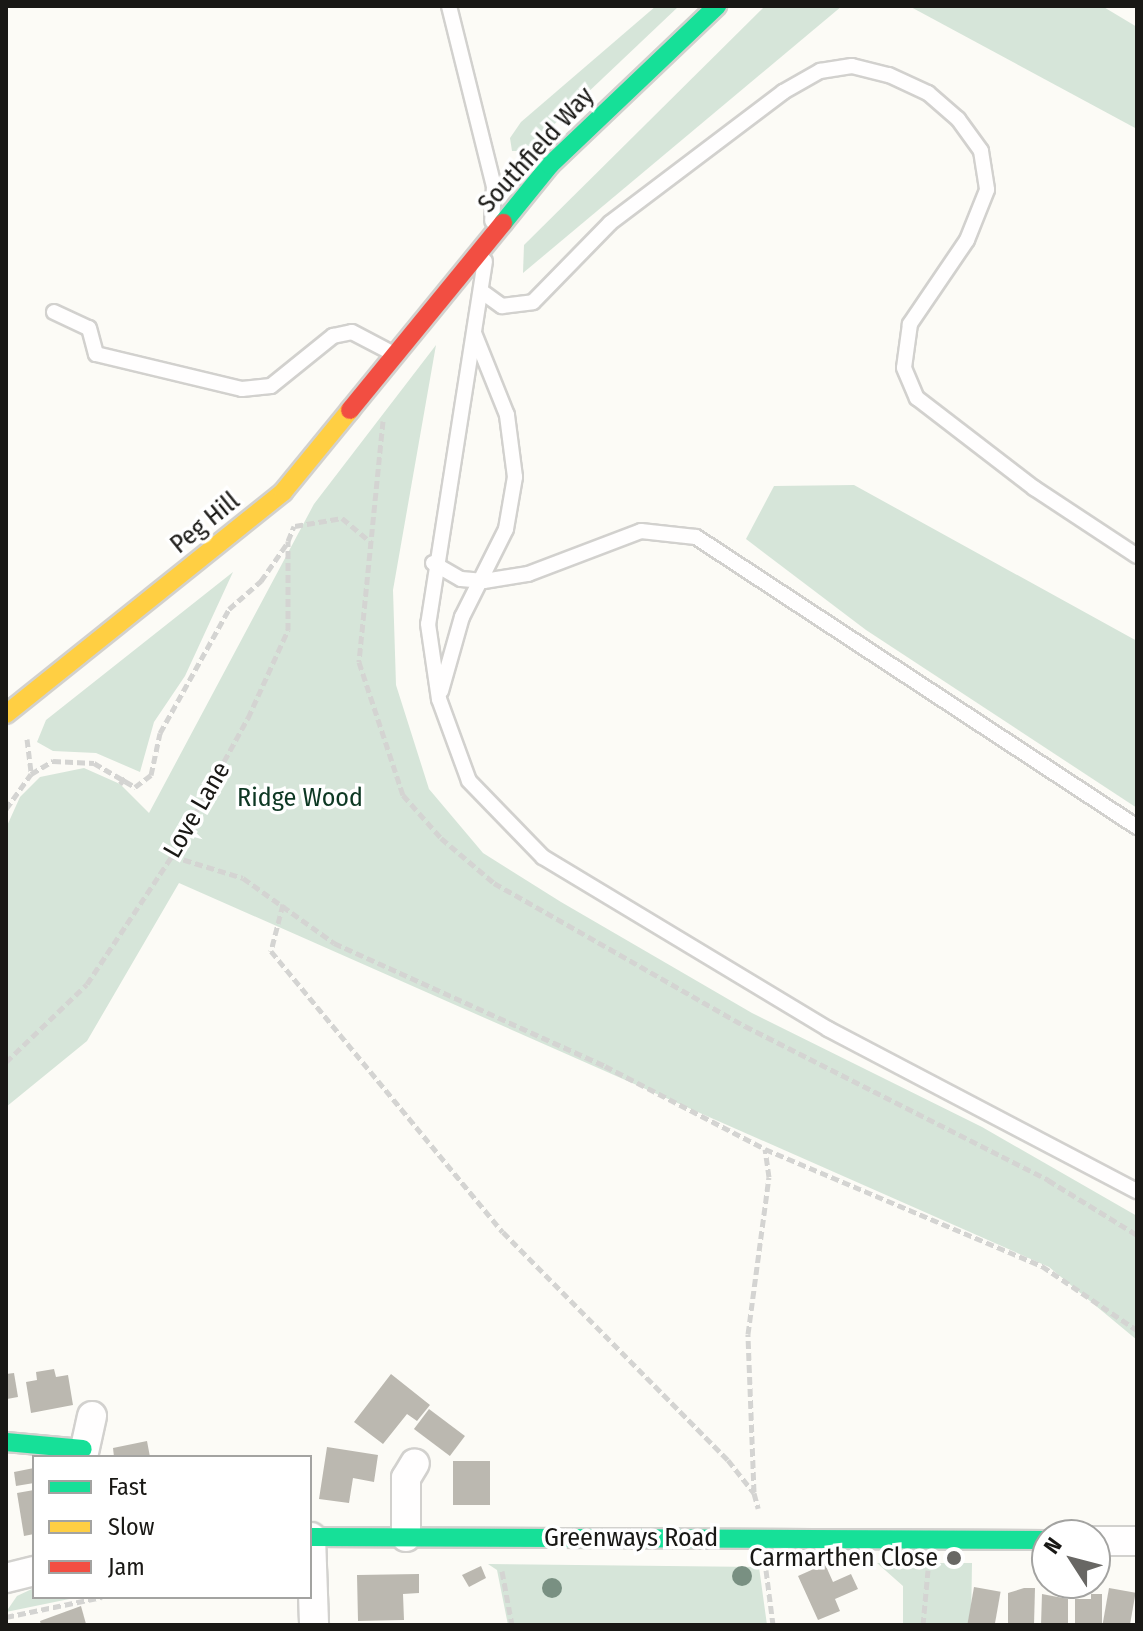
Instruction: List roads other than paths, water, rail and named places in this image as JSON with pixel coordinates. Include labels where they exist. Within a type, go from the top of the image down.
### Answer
[{"type":"main road","name":"Southfield Way","points":[[401,349],[575,139],[717,6]]},
{"type":"main road","name":"Peg Hill","points":[[6,714],[255,518],[371,388],[401,349]]},
{"type":"main road","points":[[6,1442],[83,1453]]},
{"type":"main road","name":"Greenways Road","points":[[312,1537],[1031,1540]]},
{"type":"street","points":[[83,1453],[92,1416]]},
{"type":"street","points":[[406,1537],[406,1478],[415,1463]]},
{"type":"street","points":[[1111,1541],[1137,1541]]},
{"type":"street","points":[[312,1566],[314,1625]]},
{"type":"street","points":[[6,1578],[32,1572]]},
{"type":"lane","points":[[449,6],[494,186],[481,291],[433,563],[428,624],[439,699],[469,781],[543,857],[828,1029],[1137,1191]]},
{"type":"lane","points":[[481,291],[502,306],[533,302],[610,223],[820,71],[852,66],[889,75],[928,93],[958,119],[981,151],[987,190],[967,240],[910,324],[904,368],[917,398],[1034,488],[1137,556]]},
{"type":"lane","points":[[54,312],[89,328],[96,354],[242,389],[271,386],[333,336],[352,332],[401,349]]},
{"type":"lane","points":[[439,699],[462,617],[484,581],[506,529],[515,477],[507,415],[474,333]]},
{"type":"lane","points":[[433,563],[461,579],[484,581],[528,574],[641,531],[696,537],[1137,827]]},
{"type":"place","name":"Carmarthen Close","points":[[954,1558]]},
{"type":"park label","name":"Ridge Wood","points":[[300,798]]}]
